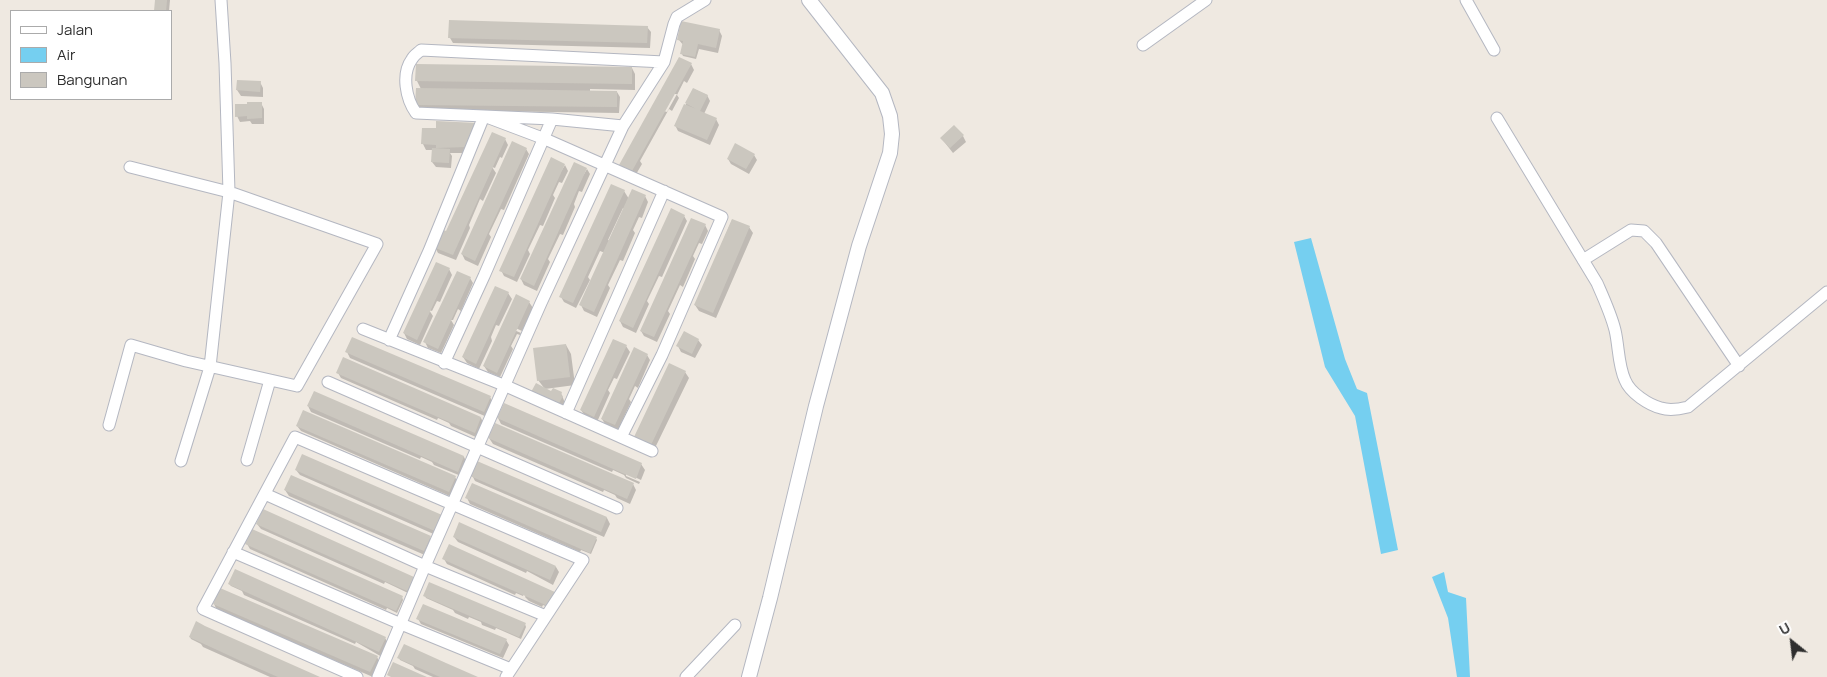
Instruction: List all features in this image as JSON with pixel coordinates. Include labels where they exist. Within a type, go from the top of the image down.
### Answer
[{"type":"street","points":[[181,460],[210,367],[229,192],[221,0]]},
{"type":"street","points":[[378,677],[541,303],[623,126],[664,62],[677,17],[706,0]]},
{"type":"street","points":[[749,677],[816,406],[859,246],[890,153],[892,134],[890,116],[882,93],[809,0]]},
{"type":"street","points":[[1143,45],[1206,0]]},
{"type":"street","points":[[1466,0],[1494,50]]},
{"type":"street","points":[[623,126],[552,119],[416,113],[408,99],[406,87],[407,70],[412,58],[421,50],[664,62]]},
{"type":"street","points":[[484,116],[545,139],[722,218],[662,355],[621,437]]},
{"type":"street","points":[[389,340],[429,251],[484,116]]},
{"type":"street","points":[[1497,118],[1597,283],[1608,308],[1615,331],[1622,371],[1626,382],[1642,398],[1661,408],[1674,410],[1688,407],[1827,292]]},
{"type":"street","points":[[444,363],[545,139],[552,119]]},
{"type":"street","points":[[109,425],[131,345],[210,367],[297,386],[377,244],[229,192],[130,167]]},
{"type":"street","points":[[566,413],[664,191]]},
{"type":"street","points":[[1583,260],[1631,230],[1644,231],[1656,243],[1739,366]]},
{"type":"street","points":[[363,329],[444,363],[506,386],[652,451]]},
{"type":"street","points":[[247,460],[270,380]]},
{"type":"street","points":[[328,382],[617,508]]},
{"type":"street","points":[[233,552],[401,624],[509,673],[583,560],[295,437],[265,494],[233,552],[203,609],[357,677]]},
{"type":"street","points":[[265,494],[425,566],[546,616]]},
{"type":"street","points":[[686,677],[736,625]]},
{"type":"water","points":[[1311,238],[1345,359],[1357,389],[1367,393],[1398,550],[1381,554],[1355,416],[1325,367],[1294,242]]},
{"type":"water","points":[[1444,572],[1448,592],[1466,598],[1470,677],[1457,677],[1448,618],[1432,577]]},
{"type":"building","points":[[155,0],[167,0],[166,10],[154,10]]},
{"type":"building","points":[[449,20],[648,26],[647,43],[448,38]]},
{"type":"building","points":[[681,21],[720,29],[716,48],[698,44],[695,57],[680,54],[683,41],[677,40]]},
{"type":"building","points":[[679,57],[692,63],[632,171],[619,165]]},
{"type":"building","points":[[416,64],[632,67],[632,84],[415,81]]},
{"type":"building","points":[[237,80],[261,81],[260,92],[236,90]]},
{"type":"building","points":[[416,88],[617,91],[617,107],[415,105]]},
{"type":"building","points":[[693,88],[708,95],[700,111],[717,118],[707,140],[674,126],[684,104],[696,109],[685,103]]},
{"type":"building","points":[[247,102],[262,102],[262,118],[247,119],[247,116],[235,117],[235,104],[247,104]]},
{"type":"building","points":[[436,121],[477,123],[465,147],[436,148],[436,145],[421,144],[422,128],[436,128]]},
{"type":"building","points":[[954,125],[964,135],[950,148],[940,138]]},
{"type":"building","points":[[492,132],[506,138],[453,255],[433,247],[441,229],[446,231]]},
{"type":"building","points":[[512,141],[527,148],[475,261],[461,254]]},
{"type":"building","points":[[735,143],[755,154],[746,169],[727,159]]},
{"type":"building","points":[[432,148],[450,149],[449,163],[431,162]]},
{"type":"building","points":[[551,157],[565,164],[514,277],[499,271]]},
{"type":"building","points":[[574,162],[587,168],[534,286],[520,279]]},
{"type":"building","points":[[611,184],[625,190],[573,303],[559,297]]},
{"type":"building","points":[[632,189],[646,195],[594,312],[579,305]]},
{"type":"building","points":[[671,208],[685,215],[633,328],[619,321]]},
{"type":"building","points":[[691,218],[706,224],[654,337],[640,331]]},
{"type":"building","points":[[732,219],[750,226],[713,313],[694,305]]},
{"type":"building","points":[[436,262],[450,268],[417,340],[403,333]]},
{"type":"building","points":[[457,271],[471,277],[438,349],[423,342]]},
{"type":"building","points":[[495,286],[509,292],[476,364],[462,357]]},
{"type":"building","points":[[516,294],[530,301],[497,373],[483,366]]},
{"type":"building","points":[[684,331],[699,339],[692,354],[676,346]]},
{"type":"building","points":[[352,337],[491,396],[484,412],[345,352]]},
{"type":"building","points":[[613,339],[627,345],[594,417],[580,410]]},
{"type":"building","points":[[566,344],[570,377],[537,381],[533,348]]},
{"type":"building","points":[[634,347],[648,354],[615,425],[601,419]]},
{"type":"building","points":[[343,357],[481,417],[475,433],[336,373]]},
{"type":"building","points":[[669,363],[686,371],[651,445],[634,437]]},
{"type":"building","points":[[536,383],[551,391],[553,388],[562,392],[561,395],[563,396],[558,405],[531,392]]},
{"type":"building","points":[[314,391],[464,456],[458,472],[307,406]]},
{"type":"building","points":[[504,403],[642,463],[636,479],[497,418]]},
{"type":"building","points":[[303,410],[456,476],[449,492],[296,426]]},
{"type":"building","points":[[495,423],[634,483],[627,499],[488,438]]},
{"type":"building","points":[[302,454],[442,515],[435,531],[295,470]]},
{"type":"building","points":[[477,461],[607,517],[601,532],[470,476]]},
{"type":"building","points":[[291,475],[431,536],[424,551],[284,490]]},
{"type":"building","points":[[472,483],[597,537],[590,553],[465,498]]},
{"type":"building","points":[[263,509],[414,577],[407,591],[256,524]]},
{"type":"building","points":[[459,522],[556,566],[550,580],[453,537]]},
{"type":"building","points":[[252,529],[403,596],[396,611],[245,544]]},
{"type":"building","points":[[449,544],[557,593],[550,607],[442,559]]},
{"type":"building","points":[[235,569],[386,637],[379,652],[228,584]]},
{"type":"building","points":[[429,582],[526,623],[519,637],[423,596]]},
{"type":"building","points":[[220,588],[378,656],[370,672],[213,604]]},
{"type":"building","points":[[423,604],[507,639],[500,654],[416,619]]},
{"type":"building","points":[[196,621],[320,677],[278,677],[239,660],[189,637]]},
{"type":"building","points":[[404,644],[478,677],[440,677],[397,658]]},
{"type":"building","points":[[393,662],[427,677],[391,677],[387,675]]}]
